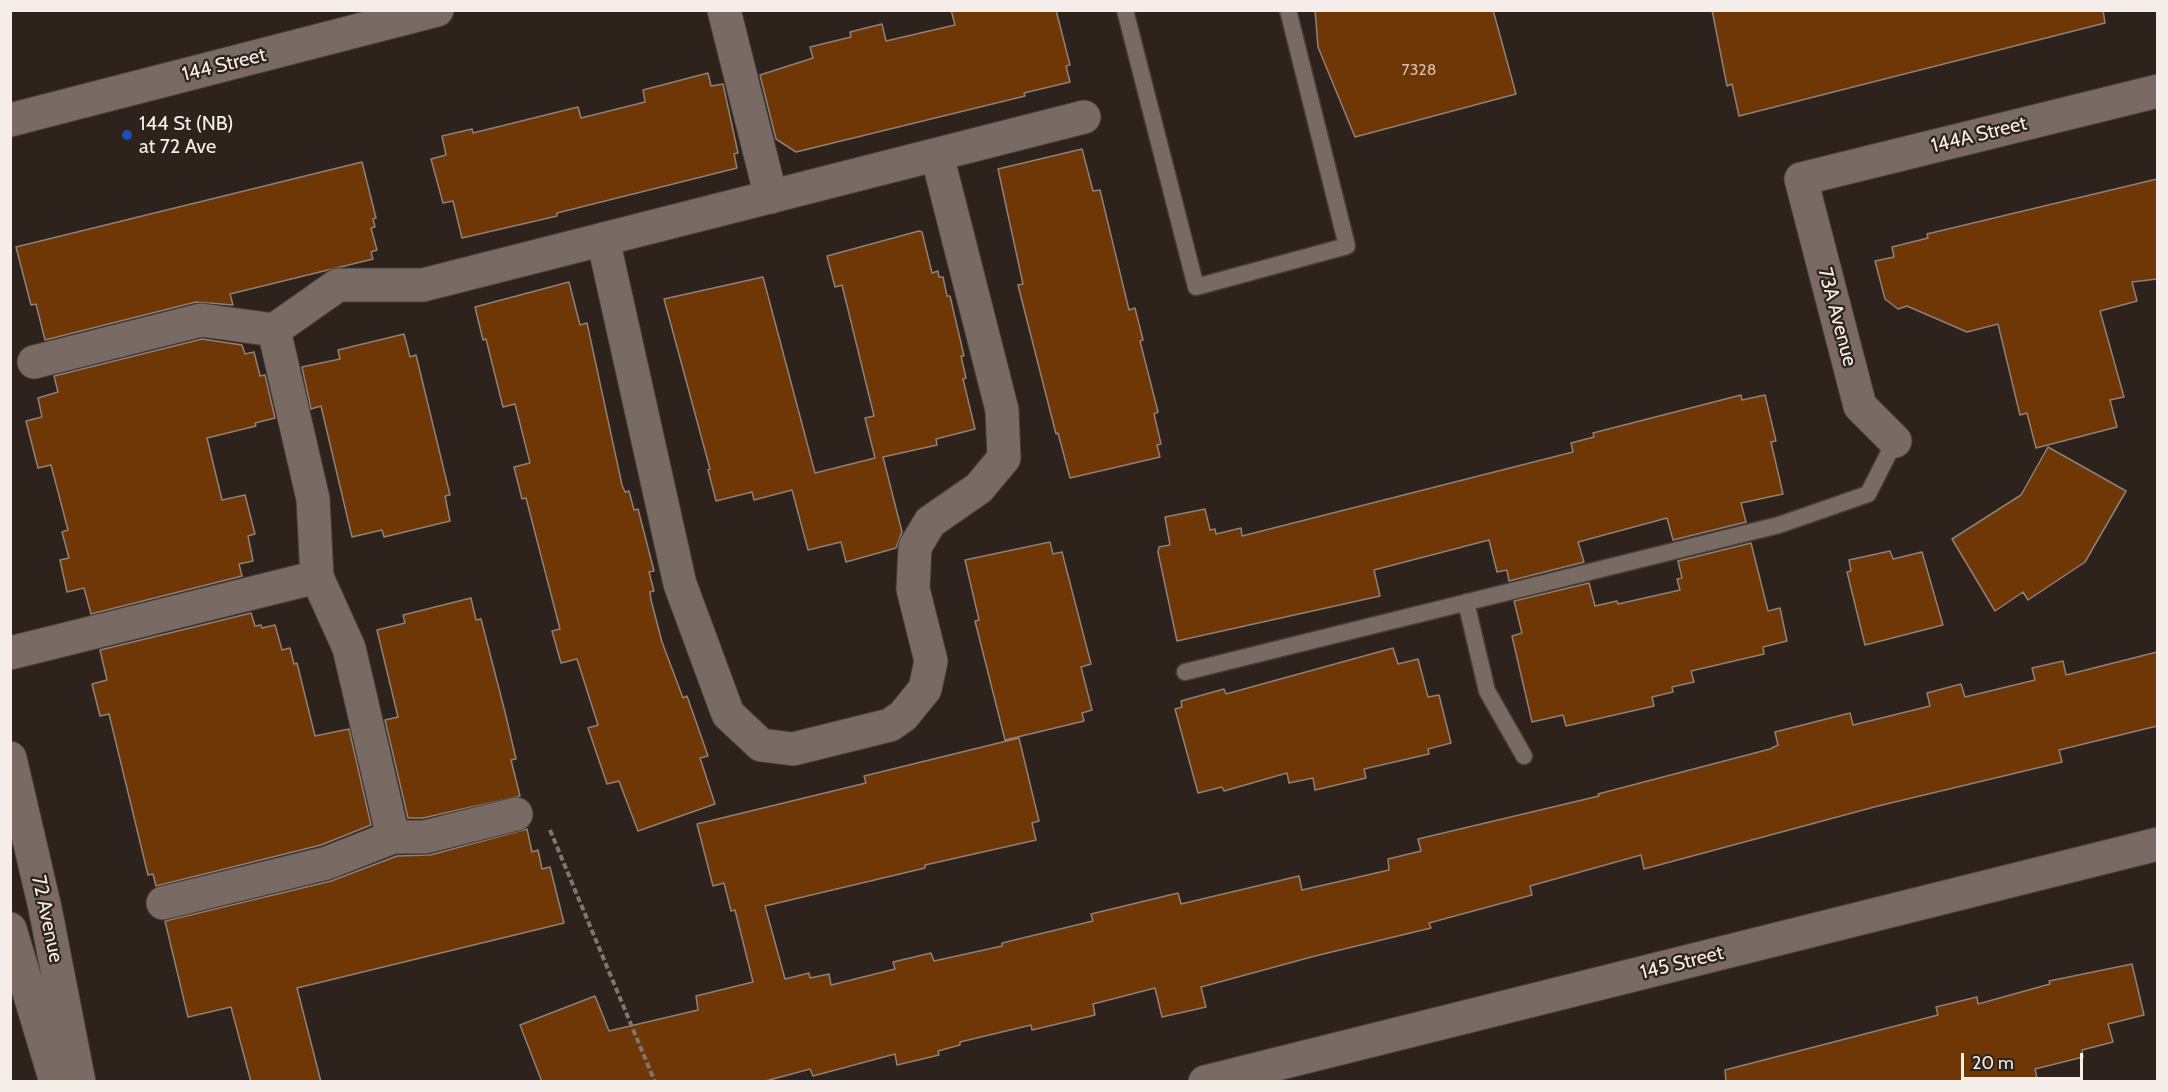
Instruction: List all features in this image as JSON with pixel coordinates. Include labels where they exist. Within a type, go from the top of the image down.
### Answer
[{"type":"street","name":"144 Street","points":[[10,120],[437,10]]},
{"type":"street","points":[[724,10],[771,197]]},
{"type":"street","name":"144A Street","points":[[1801,179],[2157,91]]},
{"type":"street","points":[[34,362],[201,320],[274,330],[338,285],[423,285],[1084,117]]},
{"type":"street","points":[[603,239],[680,584],[728,714],[761,745],[793,749],[890,725],[903,716],[925,689],[931,661],[913,589],[915,547],[930,522],[979,488],[1004,458],[1002,410],[937,155]]},
{"type":"street","name":"73A Avenue","points":[[1801,179],[1860,406],[1895,441]]},
{"type":"street","points":[[274,330],[313,499],[317,577],[349,648],[393,837]]},
{"type":"street","points":[[10,652],[317,577]]},
{"type":"street","name":"72 Avenue","points":[[10,758],[45,908],[79,1082]]},
{"type":"street","points":[[164,903],[327,863],[393,837],[425,837],[516,814]]},
{"type":"street","name":"145 Street","points":[[1205,1082],[2157,844]]},
{"type":"street","name":"72 Avenue","points":[[10,929],[56,1082]]},
{"type":"lane","points":[[1125,10],[1196,287],[1347,246],[1288,10]]},
{"type":"lane","points":[[1185,672],[1779,525],[1868,494],[1895,441]]},
{"type":"lane","points":[[1466,602],[1487,691],[1524,756]]},
{"type":"path","points":[[516,814],[542,811],[655,1082]]},
{"type":"building","points":[[951,10],[1056,10],[1070,65],[1066,66],[1070,82],[1024,93],[1025,96],[796,152],[776,139],[760,75],[813,58],[810,47],[851,37],[850,32],[882,24],[886,41],[955,25]]},
{"type":"building","points":[[1315,10],[1493,10],[1516,94],[1355,137],[1318,47]]},
{"type":"building","points":[[1712,10],[2103,10],[2105,23],[1739,116],[1732,84],[1727,86]]},
{"type":"building","points":[[708,73],[711,86],[723,84],[738,153],[734,154],[737,168],[557,213],[557,216],[462,238],[453,201],[443,203],[431,159],[446,155],[442,136],[472,129],[473,133],[578,107],[581,118],[645,102],[643,90]]},
{"type":"building","points":[[1082,149],[1093,191],[1100,190],[1129,310],[1135,308],[1143,340],[1140,341],[1158,412],[1154,414],[1161,444],[1157,445],[1160,457],[1070,478],[1058,433],[1056,434],[1018,285],[1023,284],[998,169]]},
{"type":"building","points":[[362,162],[376,218],[373,219],[375,227],[371,228],[377,250],[371,252],[373,259],[230,294],[233,305],[196,302],[45,340],[36,304],[31,305],[16,247]]},
{"type":"building","points":[[2157,179],[2157,279],[2132,282],[2137,301],[2100,311],[2124,397],[2110,400],[2117,427],[2036,448],[2027,413],[2020,415],[1998,324],[1967,332],[1907,306],[1898,309],[1885,299],[1875,261],[1894,257],[1892,247],[1928,238],[1927,234]]},
{"type":"building","points":[[922,232],[932,273],[938,271],[939,277],[943,277],[947,296],[950,296],[964,356],[961,356],[966,378],[963,379],[975,429],[936,439],[937,445],[883,457],[902,532],[896,548],[846,562],[841,542],[808,550],[792,490],[754,500],[752,492],[716,501],[708,470],[710,469],[664,299],[763,277],[815,473],[875,458],[865,418],[874,416],[842,285],[835,287],[827,256]]},
{"type":"building","points":[[569,282],[580,325],[587,323],[622,485],[625,492],[629,491],[634,510],[638,509],[654,571],[649,572],[654,591],[650,592],[662,642],[683,698],[687,696],[708,756],[700,758],[715,804],[638,831],[619,781],[607,784],[588,728],[598,725],[577,659],[561,663],[552,631],[560,629],[526,498],[522,499],[514,467],[530,463],[515,404],[503,407],[486,339],[483,340],[475,307]]},
{"type":"building","points":[[404,334],[410,357],[416,355],[450,495],[445,496],[450,521],[384,537],[382,530],[352,537],[321,406],[311,409],[302,367],[340,359],[338,350]]},
{"type":"building","points":[[202,339],[242,345],[245,354],[254,352],[260,376],[265,375],[275,418],[255,423],[256,426],[207,438],[222,500],[245,495],[255,534],[248,536],[253,561],[239,564],[242,576],[91,614],[84,588],[67,592],[60,560],[69,558],[62,532],[68,530],[51,465],[38,468],[26,421],[42,417],[38,398],[58,392],[54,376]]},
{"type":"building","points":[[1741,395],[1742,400],[1765,395],[1776,441],[1771,442],[1783,494],[1741,503],[1746,522],[1673,540],[1667,518],[1578,542],[1584,562],[1509,581],[1507,570],[1497,572],[1489,540],[1374,570],[1380,596],[1177,641],[1158,552],[1159,547],[1170,545],[1165,517],[1205,509],[1210,530],[1215,529],[1216,534],[1241,528],[1242,536],[1573,452],[1571,443],[1594,437],[1593,433]]},
{"type":"building","points":[[2048,447],[2126,491],[2085,562],[2028,600],[2023,592],[1995,611],[1952,539],[2021,495]]},
{"type":"building","points":[[1050,542],[1053,554],[1062,552],[1091,664],[1081,667],[1092,710],[1082,713],[1084,721],[1005,740],[975,621],[979,620],[965,560]]},
{"type":"building","points":[[1751,543],[1768,611],[1780,608],[1787,641],[1763,647],[1764,654],[1691,671],[1694,682],[1672,687],[1673,692],[1652,697],[1654,706],[1566,726],[1563,715],[1532,722],[1512,636],[1522,633],[1514,601],[1589,583],[1595,606],[1617,601],[1618,604],[1680,590],[1677,579],[1682,578],[1678,561]]},
{"type":"building","points":[[1890,551],[1893,559],[1922,552],[1943,625],[1865,645],[1847,572],[1851,571],[1849,560]]},
{"type":"building","points":[[471,598],[476,620],[481,619],[505,712],[516,759],[511,760],[520,796],[423,818],[408,818],[385,720],[398,717],[377,630],[405,623],[403,615]]},
{"type":"building","points":[[251,613],[255,626],[261,625],[262,628],[275,625],[282,650],[290,648],[294,664],[297,663],[315,736],[349,729],[371,825],[321,845],[156,886],[153,874],[148,875],[109,714],[100,716],[92,684],[107,680],[100,650]]},
{"type":"building","points":[[1393,648],[1398,664],[1418,659],[1428,697],[1439,695],[1451,743],[1428,749],[1429,754],[1364,769],[1366,778],[1315,790],[1313,778],[1289,783],[1287,773],[1224,791],[1222,787],[1198,793],[1175,709],[1182,707],[1181,701],[1224,689],[1226,694]]},
{"type":"building","points":[[2157,652],[2157,726],[2059,750],[2062,762],[1878,806],[1644,869],[1641,855],[1530,886],[1532,895],[1429,923],[1431,928],[1201,987],[1206,1007],[1162,1017],[1155,988],[1093,1004],[1095,1015],[1032,1030],[1031,1025],[960,1042],[960,1045],[938,1051],[939,1055],[897,1065],[895,1054],[813,1076],[810,1069],[762,1082],[542,1082],[520,1025],[595,996],[609,1031],[698,1010],[696,996],[753,982],[735,910],[731,911],[724,883],[713,886],[697,824],[866,783],[864,776],[1019,738],[1039,821],[1032,823],[1036,840],[925,865],[925,868],[765,906],[785,979],[809,973],[810,978],[829,974],[831,985],[895,969],[893,962],[931,953],[934,961],[1002,946],[1002,943],[1093,921],[1091,914],[1178,893],[1181,904],[1299,876],[1302,890],[1389,870],[1388,859],[1421,851],[1418,839],[1599,796],[1598,794],[1770,749],[1778,745],[1775,732],[1850,713],[1853,725],[1930,706],[1927,693],[1961,684],[1965,697],[2035,680],[2032,668],[2063,661],[2066,675]]},
{"type":"building","points":[[527,829],[532,852],[538,850],[542,869],[550,867],[564,923],[297,988],[321,1082],[251,1082],[231,1007],[188,1017],[165,921],[331,881],[397,856],[430,855]]},
{"type":"building","points":[[2132,964],[2144,1015],[2108,1024],[2113,1042],[2082,1050],[2083,1057],[2035,1069],[2038,1082],[1726,1082],[1725,1070],[1938,1015],[1936,1007],[1977,997],[1978,1004],[2050,984],[2049,981]]},
{"type":"place","name":"144 St (NB) at 72 Ave","points":[[127,135]]}]
